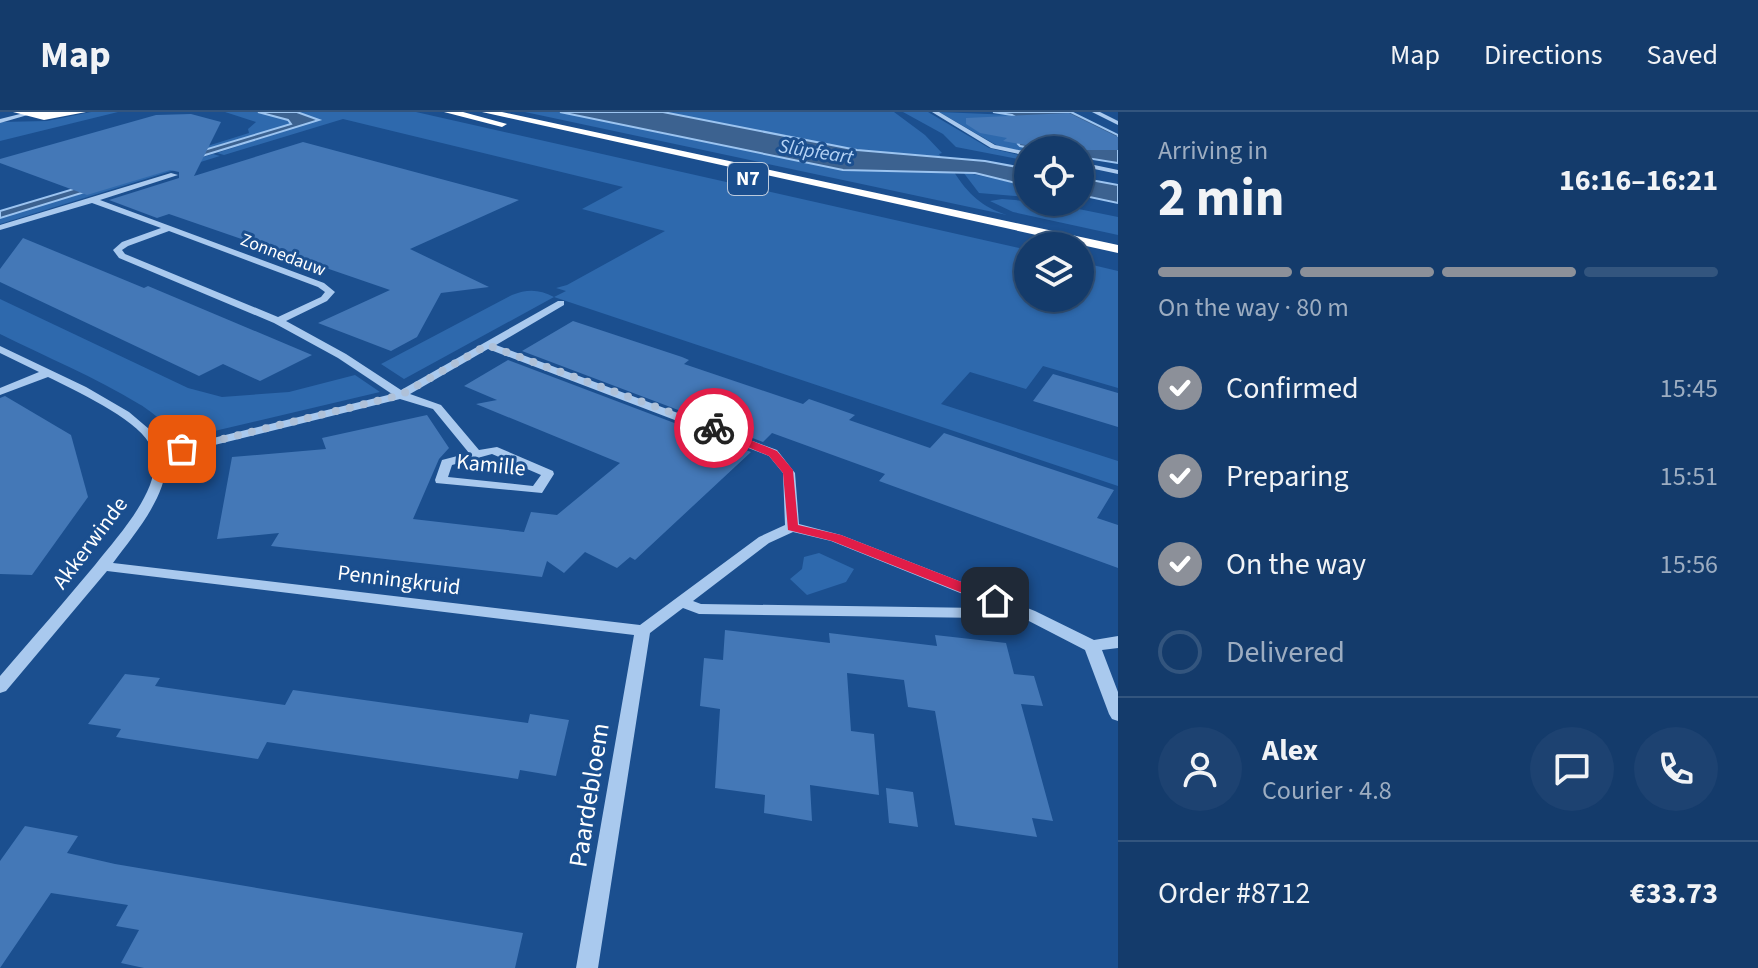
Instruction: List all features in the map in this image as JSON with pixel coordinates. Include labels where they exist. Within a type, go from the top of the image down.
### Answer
[{"type":"highway","points":[[24,113],[52,117],[81,112]]},
{"type":"highway","name":"N7","points":[[449,112],[1014,239]]},
{"type":"highway","name":"N7","points":[[487,112],[1118,249]]},
{"type":"highway","name":"N7","points":[[514,112],[563,129]]},
{"type":"highway","points":[[1094,256],[1118,262]]},
{"type":"street","points":[[935,112],[993,147],[1014,151]]},
{"type":"street","points":[[1095,112],[1118,123]]},
{"type":"street","points":[[0,118],[24,113]]},
{"type":"street","points":[[1094,167],[1118,172]]},
{"type":"street","points":[[0,228],[174,175]]},
{"type":"street","name":"Zonnedauw","points":[[92,200],[321,285],[330,292],[324,299],[278,321]]},
{"type":"street","points":[[167,229],[117,250],[122,256],[278,321],[342,356],[401,395]]},
{"type":"street","points":[[0,349],[130,417],[152,437],[161,454],[401,395],[561,303]]},
{"type":"street","points":[[487,345],[773,453],[789,473],[792,527]]},
{"type":"street","points":[[0,392],[47,373]]},
{"type":"street","name":"Kamille","points":[[401,395],[437,407],[476,454]]},
{"type":"street","name":"Kamille","points":[[493,450],[548,474],[537,490],[441,480],[446,463],[476,454],[493,450]]},
{"type":"street","name":"Akkerwinde","points":[[0,687],[101,566],[156,487],[161,454]]},
{"type":"street","points":[[643,631],[764,540],[792,527],[836,538],[995,601],[1092,646],[1118,642]]},
{"type":"street","name":"Penningkruid","points":[[101,566],[643,631]]},
{"type":"street","points":[[682,602],[699,609],[985,613],[995,601]]},
{"type":"street","name":"Paardebloem","points":[[587,968],[643,631]]},
{"type":"street","points":[[1092,646],[1118,714]]},
{"type":"shaded area","points":[[91,112],[118,112],[0,141],[0,122],[47,121]]},
{"type":"shaded area","points":[[225,112],[258,112],[288,120],[291,124],[201,148],[249,133],[248,129],[256,122]]},
{"type":"shaded area","points":[[297,112],[416,112],[1014,247],[1014,312],[1094,312],[1094,265],[1118,271],[1118,388],[1043,366],[1026,389],[970,372],[941,404],[1118,461],[1118,486],[554,297],[566,291],[556,288],[567,285],[665,231],[582,209],[623,187],[343,119],[224,155],[217,153],[318,120]]},
{"type":"shaded area","points":[[525,112],[560,112],[843,170],[954,172],[976,199],[1007,215]]},
{"type":"shaded area","points":[[663,112],[894,112],[925,135],[942,153],[939,154],[942,159],[857,150]]},
{"type":"shaded area","points":[[903,112],[928,112],[989,148],[1014,154],[1014,158],[956,147],[943,134]]},
{"type":"shaded area","points":[[939,112],[1012,115],[1041,131],[1033,136],[1014,136],[1014,150],[998,146]]},
{"type":"shaded area","points":[[213,154],[220,156],[0,224],[0,218]]},
{"type":"shaded area","points":[[963,172],[1014,183],[1014,196],[979,193]]},
{"type":"shaded area","points":[[1014,200],[1014,212],[1013,212],[990,201]]},
{"type":"shaded area","points":[[1094,212],[1118,217],[1118,235],[1031,216],[1094,216]]},
{"type":"shaded area","points":[[533,291],[554,297],[404,379],[381,364],[512,295]]},
{"type":"shaded area","points":[[0,299],[188,388],[222,397],[289,392],[355,375],[380,392],[189,437],[176,432],[122,394],[0,334]]},
{"type":"shaded area","points":[[819,553],[854,569],[846,582],[807,595],[790,579],[802,569],[804,557]]},
{"type":"water","points":[[258,112],[297,112],[319,120],[0,218],[0,211],[291,124],[288,120]]},
{"type":"water","name":"Slûpfeart","points":[[560,112],[663,112],[857,150],[985,161],[1014,166],[1014,183],[975,173],[843,170]]},
{"type":"water","points":[[993,112],[1071,112],[1118,135],[1118,163],[1094,159],[1094,136],[1032,136],[1040,131],[1012,115]]},
{"type":"water","points":[[1094,181],[1118,185],[1118,203],[1094,198]]},
{"type":"building","points":[[1069,113],[1118,137],[1118,150],[1094,150],[1094,136],[1014,136],[1014,143],[1003,141],[1007,138],[980,133],[966,124],[966,118]]},
{"type":"building","points":[[191,114],[221,122],[194,176],[303,142],[519,200],[410,249],[489,287],[441,293],[417,337],[391,351],[318,323],[390,290],[169,214],[157,218],[109,200],[179,178],[179,172],[170,170],[87,195],[0,163],[0,159],[156,115]]},
{"type":"building","points":[[23,238],[144,288],[148,286],[312,355],[260,381],[223,364],[199,376],[0,282],[0,269]]},
{"type":"building","points":[[573,321],[682,357],[689,360],[684,364],[803,404],[809,399],[855,415],[849,420],[930,448],[944,433],[1114,490],[1097,518],[1118,525],[1118,568],[879,481],[885,474],[772,433],[763,442],[522,351]]},
{"type":"building","points":[[508,360],[751,452],[635,560],[630,557],[617,568],[585,552],[564,573],[547,561],[542,577],[271,546],[279,533],[217,539],[232,457],[326,449],[322,438],[427,415],[449,448],[439,459],[413,519],[524,532],[531,512],[557,515],[620,463],[476,404],[497,400],[464,386]]},
{"type":"building","points":[[1053,374],[1118,393],[1118,427],[1033,401]]},
{"type":"building","points":[[5,396],[71,435],[88,497],[32,575],[0,574],[0,398]]},
{"type":"building","points":[[725,630],[830,643],[829,633],[937,646],[935,635],[1006,643],[1014,674],[1034,676],[1043,706],[1021,704],[1053,821],[1032,818],[1037,837],[955,825],[935,711],[908,707],[904,680],[847,673],[851,731],[874,734],[879,795],[810,785],[812,821],[764,813],[765,795],[715,788],[720,709],[700,706],[704,658],[723,660]]},
{"type":"building","points":[[125,674],[160,678],[155,686],[285,705],[293,690],[528,723],[530,714],[569,720],[556,776],[520,770],[518,779],[267,742],[258,759],[116,737],[121,729],[88,724]]},
{"type":"building","points":[[886,788],[913,792],[918,827],[889,823]]},
{"type":"building","points":[[25,826],[78,836],[67,853],[115,864],[523,933],[515,968],[144,968],[121,963],[139,930],[116,926],[128,905],[51,893],[0,968],[0,861]]},
{"type":"way so far","points":[[182,449],[401,395],[487,345],[714,428]]},
{"type":"route","points":[[714,428],[773,453],[789,473],[792,527],[836,538],[995,601]]}]
